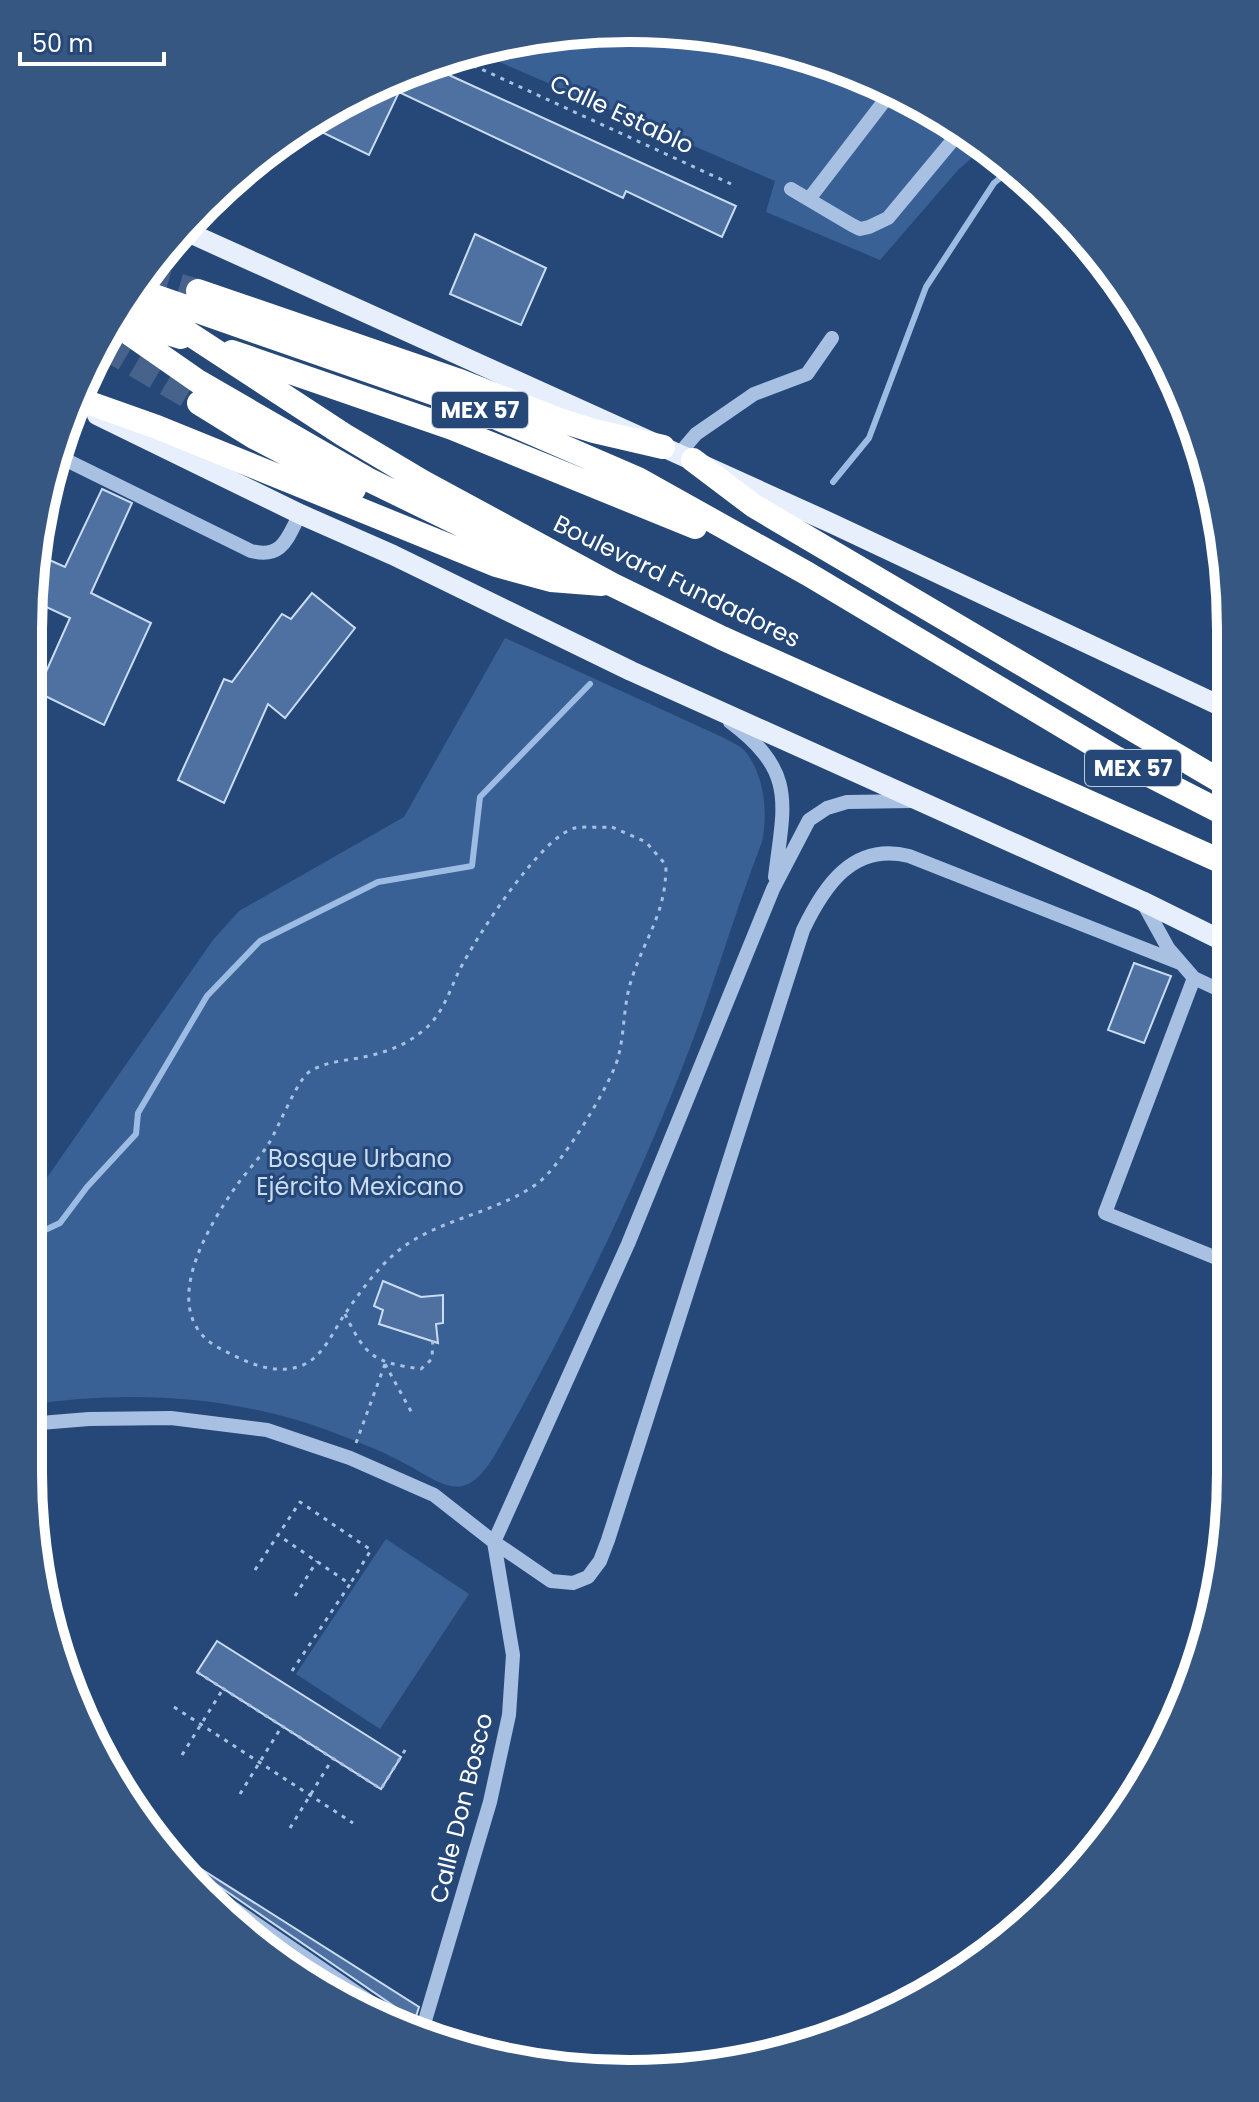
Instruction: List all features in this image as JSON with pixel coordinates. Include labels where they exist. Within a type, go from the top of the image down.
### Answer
[{"type":"highway","points":[[198,291],[457,380],[559,420],[678,454],[756,498],[826,548],[1217,779]]},
{"type":"highway","name":"MEX 57","points":[[148,294],[390,376],[545,437],[638,479],[808,574],[1103,751],[1217,810]]},
{"type":"highway","name":"Boulevard Fundadores","points":[[141,302],[344,435],[423,482],[613,585],[722,638],[1217,860]]},
{"type":"highway","points":[[130,322],[258,360],[452,428],[808,574]]},
{"type":"highway","points":[[124,330],[199,382],[367,479],[546,567]]},
{"type":"highway","points":[[88,403],[157,427],[496,565],[551,580],[613,585]]},
{"type":"highway","points":[[199,403],[254,437],[382,503],[509,560],[613,585]]},
{"type":"main road","points":[[194,235],[678,454]]},
{"type":"main road","points":[[85,410],[631,671],[1142,901],[1217,938]]},
{"type":"main road","points":[[756,498],[833,524],[1217,704]]},
{"type":"street","points":[[809,199],[884,101]]},
{"type":"street","points":[[791,189],[860,229],[879,224],[897,208],[953,139]]},
{"type":"street","points":[[678,454],[696,434],[754,394],[807,374],[832,338]]},
{"type":"street","points":[[67,460],[251,551],[264,554],[282,547],[300,514]]},
{"type":"street","points":[[711,708],[757,742],[770,759],[782,790],[783,812],[773,889]]},
{"type":"street","points":[[494,1542],[628,1244],[773,889],[809,820],[827,808],[847,802],[918,801]]},
{"type":"street","points":[[42,1423],[171,1418],[267,1430],[350,1458],[434,1495],[551,1581],[573,1583],[588,1577],[600,1561],[803,930],[819,896],[834,878],[870,856],[896,853],[909,856],[1180,963]]},
{"type":"street","points":[[1142,901],[1180,963],[1194,978],[1217,989]]},
{"type":"street","points":[[1194,978],[1105,1213],[1217,1258]]},
{"type":"street","name":"Calle Don Bosco","points":[[424,2023],[490,1802],[509,1715],[513,1655],[494,1542]]},
{"type":"street","points":[[243,1915],[352,1989]]},
{"type":"path","name":"Calle Establo","points":[[470,64],[731,184]]},
{"type":"path","points":[[612,827],[646,842],[666,865],[666,892],[632,978],[616,1064],[581,1129],[542,1180],[513,1200],[442,1228],[399,1250],[372,1278],[345,1314],[326,1346],[305,1364],[277,1370],[242,1360],[213,1344],[193,1322],[187,1301],[190,1275],[205,1239],[235,1188],[268,1146],[306,1074],[330,1062],[390,1050],[420,1033],[442,1011],[460,969],[501,902],[552,842],[573,828],[612,827]]},
{"type":"path","points":[[345,1314],[360,1346],[385,1364],[413,1415]]},
{"type":"path","points":[[385,1364],[421,1369],[432,1359],[433,1335]]},
{"type":"path","points":[[350,1458],[385,1364]]},
{"type":"path","points":[[255,1570],[300,1502],[371,1550],[292,1671]]},
{"type":"path","points":[[278,1535],[350,1584]]},
{"type":"path","points":[[295,1596],[317,1561]]},
{"type":"path","points":[[197,1672],[381,1789],[407,1747]]},
{"type":"path","points":[[182,1755],[223,1689]]},
{"type":"path","points":[[174,1707],[353,1823]]},
{"type":"path","points":[[240,1794],[282,1726]]},
{"type":"path","points":[[290,1828],[333,1758]]},
{"type":"green space","points":[[630,42],[668,43],[744,53],[818,73],[854,87],[923,121],[975,155],[958,170],[880,260],[766,212],[775,181],[492,59],[553,47]]},
{"type":"green space","name":"Bosque Urbano Ejército Mexicano","points":[[505,638],[739,746],[757,771],[763,794],[765,819],[762,842],[673,1091],[627,1199],[576,1304],[493,1458],[481,1475],[458,1487],[439,1482],[364,1444],[303,1422],[226,1404],[146,1397],[42,1403],[42,1185],[213,940],[239,911],[404,817]]},
{"type":"green space","points":[[386,1539],[469,1594],[380,1729],[296,1674]]},
{"type":"building","points":[[443,72],[736,206],[722,237],[626,191],[623,198],[399,92],[369,155],[319,131],[370,103]]},
{"type":"building","points":[[475,234],[546,268],[521,325],[450,294]]},
{"type":"building","points":[[102,489],[132,503],[91,593],[151,623],[104,725],[42,694],[42,681],[70,618],[43,605],[46,559],[65,567]]},
{"type":"building","points":[[312,593],[355,628],[285,718],[268,704],[224,803],[178,780],[224,679],[232,682],[282,614],[291,619]]},
{"type":"building","points":[[1134,963],[1171,976],[1144,1043],[1108,1030]]},
{"type":"building","points":[[383,1281],[421,1297],[443,1295],[443,1323],[436,1324],[438,1343],[379,1324],[383,1310],[374,1306]]},
{"type":"building","points":[[217,1641],[401,1757],[381,1789],[197,1672]]},
{"type":"building","points":[[189,1861],[419,2007],[415,2019],[406,2015],[204,1876]]},
{"type":"waterway","points":[[833,482],[869,438],[926,287],[994,183],[1003,176]]},
{"type":"waterway","points":[[42,1231],[60,1223],[87,1187],[136,1134],[138,1113],[207,996],[260,941],[378,882],[472,866],[480,797],[590,684]]},
{"type":"tunnel","points":[[158,280],[198,291]]},
{"type":"tunnel","points":[[113,352],[199,403]]}]
